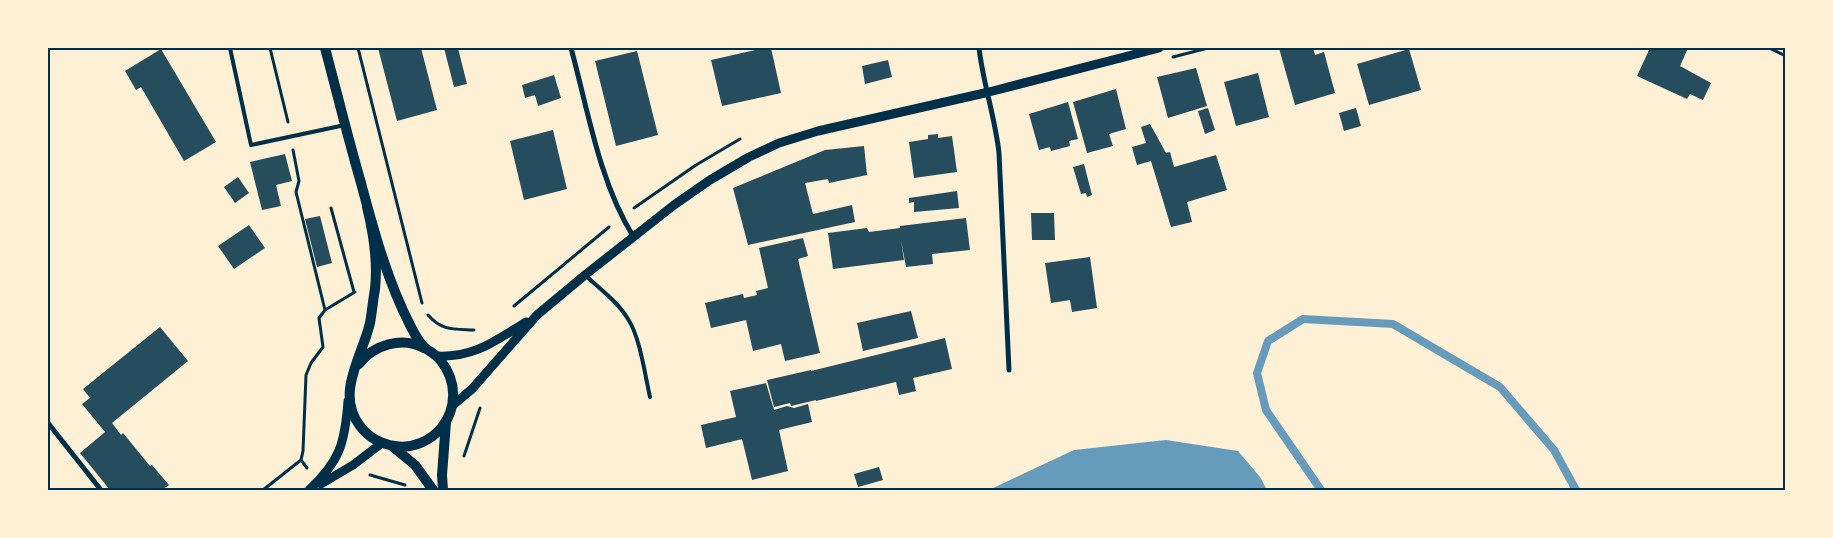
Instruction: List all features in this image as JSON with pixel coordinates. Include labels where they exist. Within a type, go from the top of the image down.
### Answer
[{"type":"main road","points":[[325,48],[367,207],[393,284],[409,324],[417,338],[442,362],[451,378],[453,387],[452,406],[446,422],[442,475],[443,490]]},
{"type":"main road","points":[[367,207],[376,248],[375,288],[370,323],[349,391],[350,407],[357,422],[372,438],[393,446],[410,446],[427,440],[434,436],[446,422]]},
{"type":"main road","points":[[352,378],[362,360],[379,347],[389,344],[409,343],[433,353]]},
{"type":"main road","points":[[393,446],[416,465],[433,490]]},
{"type":"street","points":[[571,48],[607,185],[633,236]]},
{"type":"street","points":[[979,48],[996,128],[999,153],[1009,370]]},
{"type":"street","points":[[433,353],[458,356],[474,352],[497,340],[537,315],[633,236],[710,180],[749,157],[779,143],[818,130],[989,92],[1159,48]]},
{"type":"street","points":[[452,406],[472,389],[537,315]]},
{"type":"street","points":[[309,490],[334,462],[343,440],[349,391]]},
{"type":"street","points":[[48,423],[101,490]]},
{"type":"street","points":[[313,490],[353,465],[382,443]]},
{"type":"lane","points":[[230,48],[251,145],[345,124]]},
{"type":"lane","points":[[585,275],[629,320],[634,332],[650,396]]},
{"type":"path","points":[[270,48],[291,136],[299,181],[296,192],[325,310]]},
{"type":"path","points":[[1171,58],[1208,48]]},
{"type":"path","points":[[1769,48],[1786,56]]},
{"type":"path","points":[[331,208],[354,292]]},
{"type":"path","points":[[393,284],[416,279]]},
{"type":"path","points":[[263,490],[301,460],[306,375],[324,347],[319,318],[325,310],[354,292],[375,288]]},
{"type":"path","points":[[463,458],[478,410],[484,403]]},
{"type":"path","points":[[301,460],[318,482]]},
{"type":"path","points":[[367,474],[405,485]]},
{"type":"water","points":[[1166,440],[1238,451],[1260,477],[1267,490],[989,490],[1074,450]]},
{"type":"building","points":[[378,48],[421,48],[437,110],[397,121]]},
{"type":"building","points":[[444,48],[458,48],[467,84],[454,87]]},
{"type":"building","points":[[771,48],[781,93],[722,106],[711,60]]},
{"type":"building","points":[[1279,48],[1313,48],[1315,55],[1324,52],[1335,93],[1295,105]]},
{"type":"building","points":[[1650,48],[1688,48],[1680,66],[1711,83],[1703,100],[1690,94],[1687,99],[1637,76]]},
{"type":"building","points":[[161,49],[216,142],[184,161],[141,87],[136,90],[125,71]]},
{"type":"building","points":[[1409,49],[1421,90],[1369,105],[1357,64]]},
{"type":"building","points":[[637,51],[658,135],[616,146],[595,61]]},
{"type":"building","points":[[888,60],[892,77],[865,84],[862,66]]},
{"type":"building","points":[[1196,68],[1207,106],[1168,118],[1157,77]]},
{"type":"building","points":[[1258,73],[1269,117],[1236,126],[1224,82]]},
{"type":"building","points":[[554,75],[561,98],[538,106],[535,95],[525,98],[522,85]]},
{"type":"building","points":[[1116,89],[1126,129],[1109,134],[1113,146],[1087,153],[1073,102]]},
{"type":"building","points":[[1068,102],[1078,139],[1069,141],[1070,146],[1051,151],[1050,147],[1039,150],[1029,114]]},
{"type":"building","points":[[1208,108],[1215,130],[1205,134],[1198,111]]},
{"type":"building","points":[[1356,108],[1361,126],[1344,131],[1339,113]]},
{"type":"building","points":[[1150,124],[1166,153],[1170,152],[1174,167],[1216,155],[1227,190],[1187,202],[1192,222],[1171,227],[1151,161],[1137,165],[1132,147],[1146,143],[1141,127]]},
{"type":"building","points":[[553,130],[567,189],[524,200],[510,141]]},
{"type":"building","points":[[938,134],[938,138],[952,136],[957,172],[914,178],[909,142],[928,139],[928,135]]},
{"type":"building","points":[[864,146],[867,175],[829,183],[828,179],[805,183],[813,214],[852,205],[855,222],[748,245],[733,188],[825,150]]},
{"type":"building","points":[[285,154],[292,181],[276,185],[281,206],[262,210],[250,162]]},
{"type":"building","points":[[1084,164],[1092,195],[1087,197],[1086,193],[1081,194],[1073,167]]},
{"type":"building","points":[[238,177],[249,193],[235,203],[224,187]]},
{"type":"building","points":[[957,191],[959,208],[914,212],[914,202],[909,203],[909,198]]},
{"type":"building","points":[[1031,213],[1054,213],[1055,240],[1032,240]]},
{"type":"building","points":[[320,216],[332,263],[317,267],[305,219]]},
{"type":"building","points":[[966,218],[970,250],[932,254],[933,264],[906,267],[901,240],[904,260],[833,269],[828,233],[867,228],[869,232],[900,228],[900,226]]},
{"type":"building","points":[[249,225],[265,248],[234,269],[218,246]]},
{"type":"building","points":[[803,238],[808,256],[798,259],[820,353],[785,361],[781,344],[753,351],[746,320],[711,328],[705,303],[743,294],[744,298],[757,295],[756,291],[768,288],[759,248]]},
{"type":"building","points":[[1090,257],[1097,308],[1072,312],[1070,300],[1051,303],[1045,263]]},
{"type":"building","points":[[911,311],[918,338],[863,351],[857,323]]},
{"type":"building","points":[[160,327],[188,361],[112,423],[169,485],[162,490],[110,490],[80,453],[105,432],[82,404],[90,398],[83,389]]},
{"type":"building","points":[[945,338],[952,369],[913,378],[916,391],[899,395],[896,382],[816,401],[791,406],[790,403],[774,407],[767,380]]},
{"type":"building","points":[[766,383],[774,410],[787,406],[794,408],[808,404],[812,422],[779,430],[788,471],[752,480],[742,439],[706,448],[701,425],[736,417],[730,391]]},
{"type":"building","points":[[879,467],[883,480],[858,487],[854,474]]},
{"type":"waterway","points":[[1321,490],[1266,410],[1257,373],[1268,341],[1303,319],[1393,324],[1500,387],[1554,450],[1576,490]]}]
